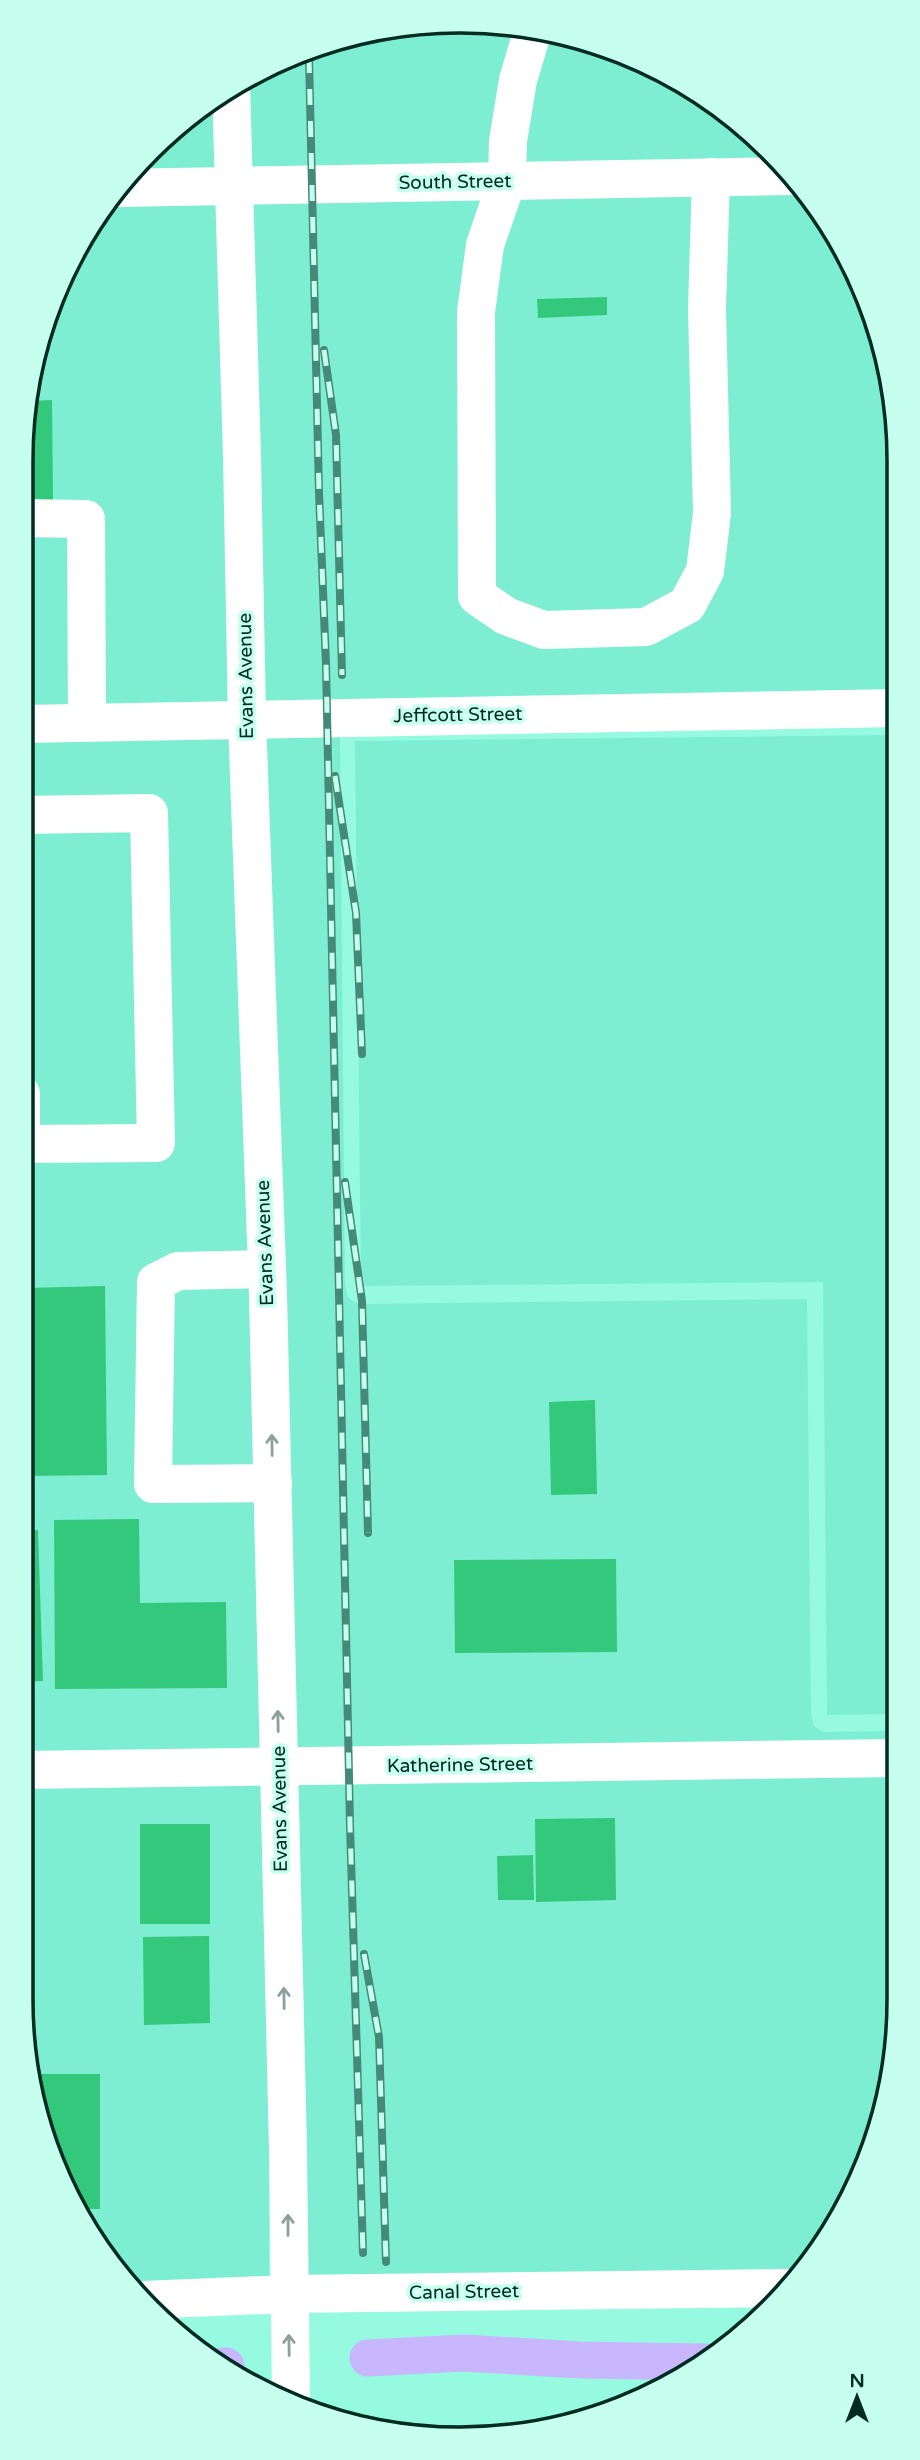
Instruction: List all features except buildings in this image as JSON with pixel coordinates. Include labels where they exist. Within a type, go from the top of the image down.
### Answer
[{"type":"street","points":[[530,39],[518,80],[508,141],[507,181],[485,245],[476,312],[477,596],[506,616],[544,630],[646,627],[687,605],[705,571],[712,513],[707,308],[711,177]]},
{"type":"street","name":"Evans Avenue","points":[[231,100],[247,720],[273,1483],[291,2391]]},
{"type":"street","name":"South Street","points":[[131,188],[778,176]]},
{"type":"street","points":[[33,518],[86,519],[87,723]]},
{"type":"street","name":"Jeffcott Street","points":[[33,724],[887,708]]},
{"type":"street","points":[[33,815],[149,813],[156,1143],[33,1144]]},
{"type":"street","points":[[267,1269],[178,1271],[156,1282],[153,1484],[273,1483]]},
{"type":"street","name":"Katherine Street","points":[[33,1770],[887,1758]]},
{"type":"street","name":"Canal Street","points":[[156,2299],[288,2294],[775,2288]]},
{"type":"shaded area","points":[[432,34],[488,34],[543,41],[597,56],[673,90],[720,121],[762,158],[799,200],[830,247],[864,323],[879,377],[883,404],[887,460],[887,717],[340,735],[345,1286],[348,1297],[361,1304],[807,1299],[811,1715],[814,1726],[823,1732],[887,1731],[886,2028],[879,2083],[872,2110],[843,2189],[799,2260],[772,2291],[307,2301],[250,88],[323,56],[377,41]]},
{"type":"shaded area","points":[[213,112],[224,457],[228,720],[249,1295],[269,2149],[269,2301],[148,2291],[121,2260],[77,2189],[56,2137],[41,2083],[33,2000],[34,432],[41,377],[56,323],[90,247],[121,200],[158,158]]},
{"type":"shaded area","points":[[887,735],[887,1714],[827,1715],[823,1282],[361,1286],[355,741]]},
{"type":"waterway","points":[[368,2358],[464,2353],[580,2360],[686,2362]]},
{"type":"railway","points":[[309,61],[319,492],[326,664],[350,1825],[363,2253]]},
{"type":"railway","points":[[324,350],[336,435],[342,675]]},
{"type":"railway","points":[[335,776],[356,913],[362,1054]]},
{"type":"railway","points":[[345,1182],[362,1301],[368,1533]]},
{"type":"railway","points":[[364,1954],[379,2037],[386,2262]]}]
